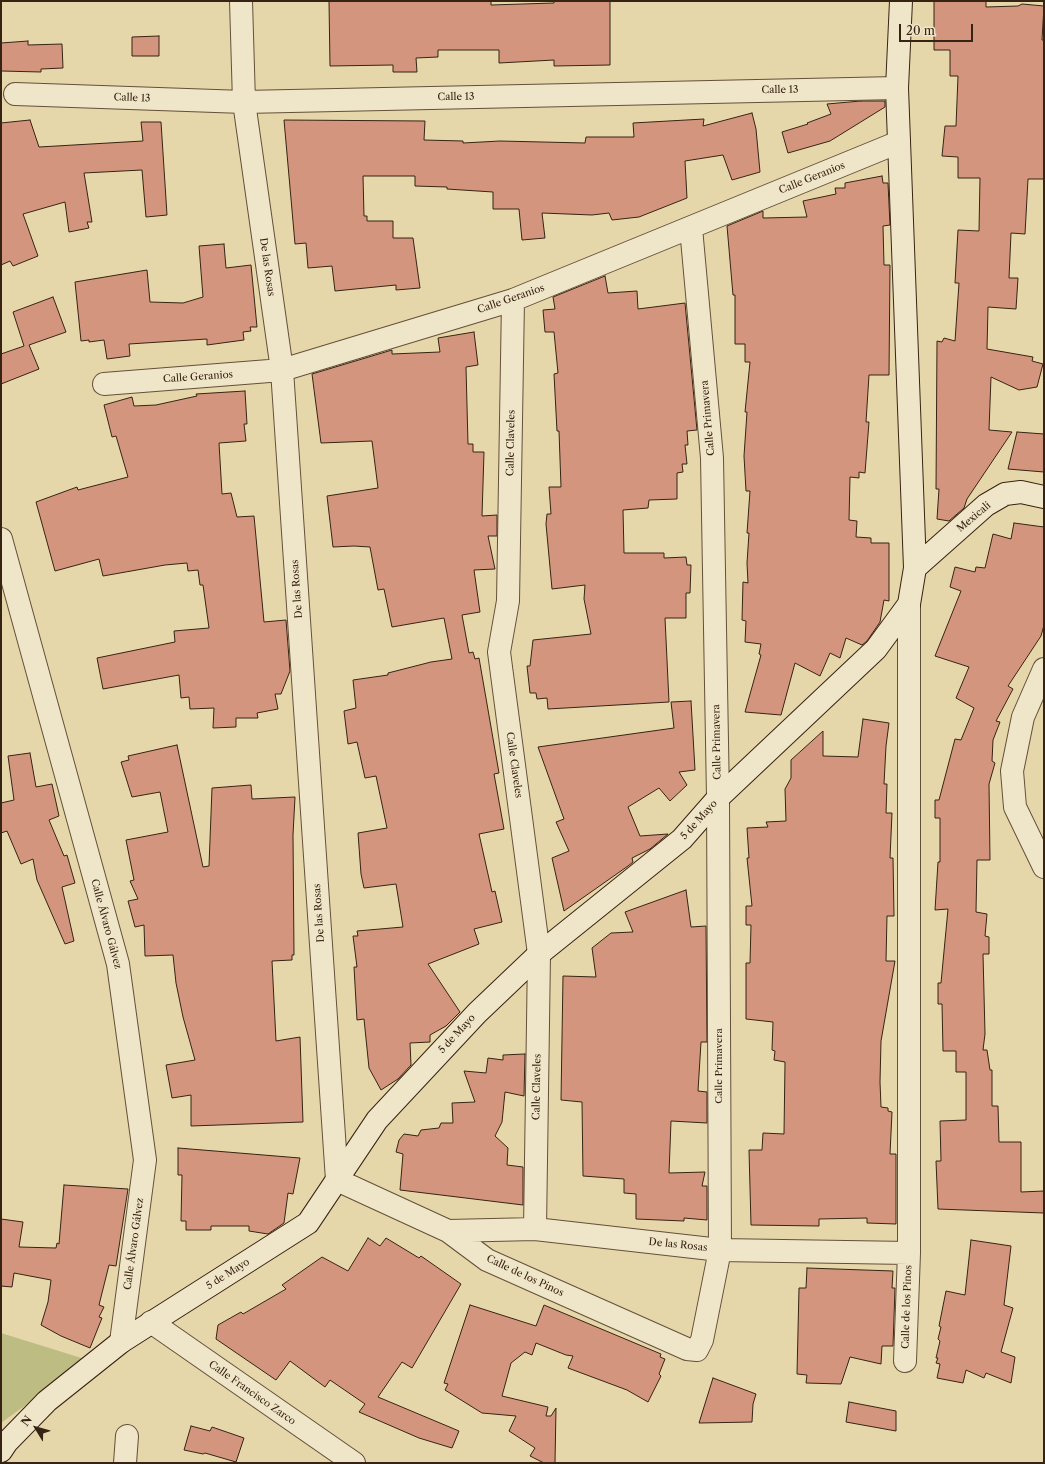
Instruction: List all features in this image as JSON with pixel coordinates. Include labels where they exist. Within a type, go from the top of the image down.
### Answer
[{"type":"street","name":"De las Rosas","points":[[241,1],[244,102],[282,370],[337,1180]]},
{"type":"street","points":[[897,88],[901,1]]},
{"type":"street","name":"Calle 13","points":[[15,94],[244,102],[897,88]]},
{"type":"street","name":"Calle de los Pinos","points":[[897,88],[915,568],[909,604],[909,1253],[905,1361]]},
{"type":"street","name":"Calle Geranios","points":[[104,384],[282,370],[513,300],[899,142]]},
{"type":"street","name":"Calle Primavera","points":[[691,228],[712,458],[718,798],[720,1250],[702,1340],[697,1350]]},
{"type":"street","name":"Calle Claveles","points":[[513,300],[508,601],[499,652],[539,954],[535,1229]]},
{"type":"street","name":"Mexicali","points":[[915,568],[986,505],[1005,494],[1021,492],[1044,497]]},
{"type":"street","name":"Calle Álvaro Gálvez","points":[[1,539],[118,964],[145,1160],[121,1342]]},
{"type":"street","name":"5 de Mayo","points":[[1,1451],[7,1442],[47,1401],[121,1342],[308,1224],[377,1120],[477,1013],[539,954],[682,839],[718,798],[876,649],[909,604]]},
{"type":"street","points":[[1044,669],[1023,716],[1012,771],[1015,807],[1044,867]]},
{"type":"street","name":"Calle de los Pinos","points":[[337,1180],[448,1231],[487,1260],[687,1348],[697,1350]]},
{"type":"street","name":"De las Rosas","points":[[448,1231],[535,1229],[720,1250],[909,1253]]},
{"type":"street","name":"Calle Francisco Zarco","points":[[151,1322],[354,1463]]},
{"type":"street","points":[[125,1463],[127,1436]]},
{"type":"shaded area","points":[[1,1333],[88,1360],[1,1423]]},
{"type":"building","points":[[329,1],[491,1],[491,5],[554,3],[554,1],[610,1],[610,65],[554,66],[554,60],[499,63],[499,50],[438,50],[438,57],[416,58],[417,72],[393,72],[393,65],[330,66]]},
{"type":"building","points":[[934,1],[986,1],[986,7],[1018,6],[1022,4],[1044,6],[1042,40],[1044,40],[1044,179],[1028,179],[1025,234],[1011,233],[1009,278],[1018,278],[1016,309],[988,307],[987,349],[1033,357],[1032,361],[1043,364],[1037,387],[1019,390],[991,377],[989,430],[1012,432],[967,499],[964,508],[949,521],[937,519],[939,489],[936,489],[937,341],[942,342],[944,338],[955,341],[959,283],[955,283],[958,230],[979,231],[980,178],[958,178],[958,157],[942,156],[945,126],[956,126],[958,76],[950,76],[950,50],[934,50]]},
{"type":"building","points":[[159,36],[159,56],[132,56],[132,37]]},
{"type":"building","points":[[28,41],[28,45],[62,44],[63,68],[41,69],[41,72],[1,71],[1,43]]},
{"type":"building","points":[[861,101],[885,101],[885,107],[830,141],[788,153],[782,132],[808,124],[807,123],[831,114],[827,104]]},
{"type":"building","points":[[752,113],[756,129],[760,172],[732,180],[723,155],[685,161],[687,198],[639,217],[612,220],[609,213],[592,215],[542,213],[545,238],[522,240],[519,209],[493,209],[493,192],[447,189],[447,187],[415,186],[415,176],[363,176],[364,216],[367,216],[367,221],[393,221],[393,238],[413,238],[420,288],[396,290],[396,285],[335,291],[332,266],[308,268],[306,243],[295,244],[284,120],[425,121],[424,140],[463,141],[463,143],[500,141],[585,143],[586,137],[634,137],[633,123],[704,119],[703,126]]},
{"type":"building","points":[[30,120],[39,147],[143,141],[141,122],[161,122],[167,215],[146,217],[142,170],[84,173],[92,222],[87,222],[89,228],[69,232],[65,202],[23,214],[38,256],[13,266],[10,261],[1,265],[1,123]]},
{"type":"building","points":[[882,176],[883,183],[888,183],[890,225],[883,226],[884,265],[890,265],[889,375],[869,375],[866,422],[869,422],[865,473],[859,472],[859,478],[850,477],[849,520],[857,521],[856,537],[871,538],[871,543],[889,543],[889,601],[884,600],[880,622],[867,641],[862,645],[846,638],[840,658],[830,653],[820,676],[795,663],[781,715],[745,712],[761,655],[759,654],[761,644],[745,642],[746,621],[742,620],[743,582],[748,583],[747,563],[749,533],[747,533],[750,491],[746,491],[744,456],[747,412],[745,412],[750,362],[745,362],[745,344],[735,344],[735,295],[733,295],[727,226],[763,211],[763,218],[807,217],[803,201],[836,194],[835,188],[845,188],[845,183]]},
{"type":"building","points":[[224,244],[226,268],[251,265],[257,327],[250,327],[251,331],[243,332],[244,340],[207,345],[207,339],[129,344],[130,356],[107,359],[104,340],[89,342],[89,340],[81,341],[75,282],[147,270],[150,302],[183,303],[203,297],[199,246]]},
{"type":"building","points":[[605,276],[608,293],[637,291],[638,309],[685,303],[697,430],[687,431],[688,445],[685,445],[687,464],[682,464],[683,472],[677,473],[677,499],[649,500],[648,508],[623,510],[624,553],[664,553],[664,558],[686,557],[687,565],[691,565],[690,593],[686,593],[686,618],[665,618],[669,702],[548,709],[547,698],[537,699],[536,693],[530,693],[527,666],[530,666],[533,640],[591,634],[584,599],[585,585],[552,589],[546,524],[547,514],[551,514],[549,487],[561,487],[559,431],[557,431],[554,374],[558,373],[554,332],[545,332],[543,310],[555,309],[553,297]]},
{"type":"building","points":[[53,297],[66,332],[29,345],[39,369],[1,384],[1,354],[24,346],[13,312]]},
{"type":"building","points":[[474,332],[478,365],[466,367],[468,444],[473,444],[473,452],[484,452],[482,516],[497,515],[497,536],[488,536],[495,569],[474,570],[480,612],[462,615],[469,653],[473,652],[475,659],[479,658],[499,773],[494,774],[504,829],[479,834],[492,892],[495,891],[502,922],[474,929],[479,944],[428,964],[460,1012],[446,1026],[430,1035],[430,1042],[410,1043],[411,1065],[398,1079],[381,1090],[369,1068],[364,1019],[357,1020],[354,967],[357,967],[353,936],[358,936],[357,931],[403,927],[396,884],[364,888],[361,874],[358,833],[387,828],[376,776],[365,778],[357,742],[348,744],[344,711],[356,708],[353,680],[388,675],[388,673],[431,662],[452,659],[444,618],[392,627],[384,589],[378,590],[370,547],[333,547],[327,496],[378,488],[372,441],[321,443],[312,374],[392,350],[392,354],[440,352],[438,338]]},
{"type":"building","points":[[245,391],[247,424],[244,424],[246,441],[219,443],[222,494],[231,493],[237,517],[254,516],[264,622],[286,620],[290,671],[281,694],[275,694],[278,709],[257,713],[258,718],[236,718],[236,727],[213,728],[214,708],[190,709],[189,697],[181,698],[179,675],[103,689],[97,658],[175,642],[174,631],[209,628],[203,585],[200,585],[198,570],[188,571],[187,563],[165,565],[103,576],[99,559],[55,571],[36,502],[77,487],[78,490],[128,477],[116,436],[112,437],[104,405],[132,397],[134,406],[156,405],[197,396],[196,394]]},
{"type":"building","points":[[1017,432],[1044,434],[1044,472],[1008,469]]},
{"type":"building","points":[[1014,523],[1044,527],[1044,625],[1041,636],[1008,686],[1013,689],[996,721],[1000,722],[993,740],[992,761],[995,763],[989,784],[990,860],[977,860],[976,912],[987,914],[985,936],[989,937],[989,954],[983,954],[985,1034],[983,1050],[987,1050],[990,1070],[992,1070],[992,1106],[998,1106],[999,1142],[1021,1142],[1021,1192],[1044,1191],[1044,1213],[938,1209],[936,1161],[941,1161],[940,1121],[966,1120],[966,1072],[956,1072],[956,1051],[943,1051],[942,1004],[938,1004],[938,983],[941,983],[948,909],[935,910],[938,862],[940,862],[940,818],[935,818],[935,800],[939,800],[955,739],[961,740],[974,708],[956,698],[969,667],[935,656],[961,591],[950,587],[955,567],[975,572],[976,567],[985,568],[993,534],[1011,539]]},
{"type":"building","points":[[691,701],[695,770],[679,772],[687,785],[670,801],[659,788],[628,807],[640,836],[668,834],[650,849],[632,858],[633,862],[628,866],[564,911],[552,858],[569,851],[556,822],[564,819],[538,747],[674,728],[671,702]]},
{"type":"building","points":[[863,719],[889,723],[884,784],[887,784],[886,813],[892,813],[890,858],[893,858],[894,916],[887,916],[886,961],[895,961],[881,1041],[880,1082],[881,1107],[888,1108],[888,1111],[892,1112],[890,1154],[896,1154],[896,1224],[867,1223],[867,1218],[819,1219],[819,1226],[751,1225],[749,1150],[762,1150],[763,1133],[784,1134],[785,1062],[774,1060],[775,1051],[772,1050],[773,1022],[746,1019],[746,963],[750,963],[751,925],[746,925],[746,906],[752,906],[747,858],[749,858],[747,828],[768,827],[766,822],[786,821],[785,789],[791,778],[791,760],[823,731],[823,756],[858,757]]},
{"type":"building","points":[[177,745],[203,867],[209,866],[212,788],[251,785],[252,799],[295,797],[293,835],[294,955],[292,955],[292,960],[272,961],[276,1041],[300,1037],[303,1122],[191,1126],[191,1095],[172,1098],[166,1065],[195,1060],[183,1017],[176,983],[173,955],[145,956],[144,925],[135,927],[128,901],[138,899],[130,881],[134,880],[126,840],[168,832],[160,792],[132,797],[121,762],[129,760],[128,756]]},
{"type":"building","points":[[30,753],[36,787],[52,784],[59,816],[49,820],[64,856],[67,855],[75,883],[62,887],[74,941],[65,944],[37,880],[33,859],[21,864],[7,831],[1,833],[1,803],[14,800],[8,756]]},
{"type":"building","points":[[686,890],[691,927],[706,926],[707,1042],[701,1042],[698,1091],[707,1092],[707,1123],[671,1121],[669,1173],[705,1172],[702,1186],[707,1186],[707,1220],[684,1218],[684,1221],[636,1219],[636,1194],[624,1193],[624,1179],[583,1176],[582,1102],[561,1100],[563,976],[596,977],[592,948],[611,933],[633,932],[625,912]]},
{"type":"building","points":[[525,1054],[524,1096],[505,1092],[502,1122],[495,1136],[508,1148],[507,1165],[523,1167],[523,1205],[400,1190],[403,1154],[396,1152],[399,1140],[404,1134],[418,1136],[421,1130],[439,1128],[441,1123],[453,1123],[452,1103],[475,1102],[464,1071],[486,1073],[488,1058],[503,1060],[503,1055]]},
{"type":"building","points":[[178,1148],[300,1158],[293,1194],[288,1193],[284,1223],[268,1234],[249,1231],[249,1226],[211,1226],[211,1230],[186,1230],[186,1221],[181,1221],[182,1175],[178,1175]]},
{"type":"building","points":[[64,1185],[128,1189],[116,1266],[109,1265],[99,1305],[104,1307],[99,1317],[102,1318],[90,1348],[61,1336],[41,1325],[48,1302],[51,1280],[14,1273],[12,1287],[1,1286],[1,1219],[23,1222],[19,1247],[56,1248],[57,1243],[59,1244]]},
{"type":"building","points":[[368,1238],[380,1246],[386,1238],[419,1258],[421,1256],[461,1284],[412,1368],[402,1362],[378,1397],[459,1431],[452,1448],[419,1438],[359,1412],[365,1404],[330,1380],[325,1387],[290,1361],[276,1380],[216,1339],[218,1325],[241,1312],[243,1314],[286,1289],[282,1285],[322,1257],[348,1271]]},
{"type":"building","points":[[971,1240],[1011,1246],[1004,1305],[1013,1308],[1001,1352],[1015,1357],[1011,1383],[986,1373],[984,1378],[966,1370],[963,1383],[937,1378],[940,1364],[936,1363],[940,1341],[938,1339],[941,1327],[939,1326],[946,1291],[965,1295]]},
{"type":"building","points":[[807,1268],[893,1271],[892,1288],[895,1288],[893,1346],[882,1346],[881,1364],[850,1357],[841,1384],[806,1383],[807,1375],[797,1374],[799,1288],[806,1288]]},
{"type":"building","points":[[470,1305],[536,1326],[544,1305],[661,1354],[660,1357],[665,1359],[659,1374],[661,1376],[648,1402],[627,1390],[568,1368],[573,1356],[566,1355],[536,1343],[532,1355],[525,1352],[511,1363],[502,1396],[548,1407],[546,1416],[551,1416],[556,1408],[555,1463],[544,1463],[530,1456],[535,1448],[509,1431],[516,1416],[482,1413],[445,1390],[448,1384],[444,1383]]},
{"type":"building","points":[[713,1378],[756,1394],[753,1404],[752,1422],[699,1423]]},
{"type":"building","points":[[849,1402],[896,1411],[896,1431],[846,1422]]},
{"type":"building","points":[[191,1426],[210,1431],[212,1427],[244,1438],[236,1462],[205,1453],[203,1454],[184,1450]]}]
